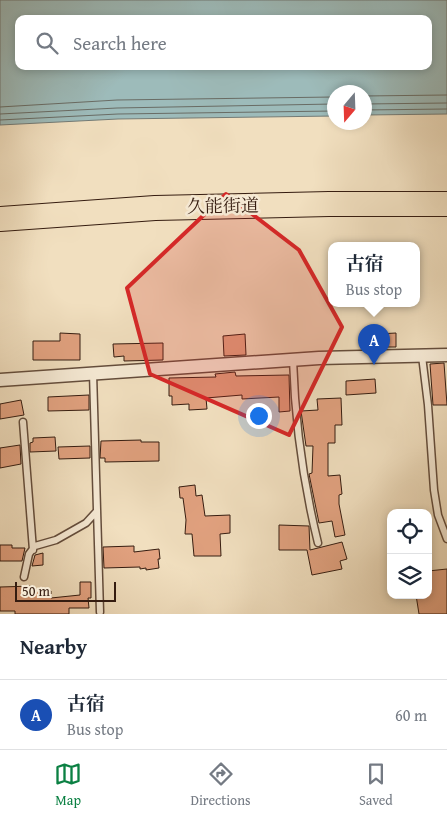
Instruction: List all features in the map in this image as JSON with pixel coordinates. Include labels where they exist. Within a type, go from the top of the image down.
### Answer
[{"type":"highway","name":"久能街道","points":[[0,220],[155,208],[329,204],[447,204]]},
{"type":"street","points":[[0,380],[293,360],[447,355]]},
{"type":"lane","points":[[422,356],[428,405],[434,490],[438,514],[447,539]]},
{"type":"lane","points":[[293,360],[295,410],[306,497],[318,543]]},
{"type":"lane","points":[[93,373],[100,612]]},
{"type":"lane","points":[[23,422],[33,550]]},
{"type":"lane","points":[[24,577],[30,554],[35,546],[56,540],[86,523],[97,510]]},
{"type":"highlighted area","points":[[226,194],[299,250],[342,327],[289,435],[150,374],[127,288]]},
{"type":"water","points":[[0,0],[447,0],[447,114],[372,115],[372,85],[327,85],[327,116],[118,119],[0,125]]},
{"type":"building","points":[[60,333],[80,334],[80,360],[33,360],[33,341],[60,341]]},
{"type":"building","points":[[396,333],[396,347],[378,347],[378,334]]},
{"type":"building","points":[[245,334],[246,355],[224,356],[223,336]]},
{"type":"building","points":[[163,343],[163,360],[124,361],[124,356],[114,357],[113,344]]},
{"type":"building","points":[[444,363],[447,405],[433,405],[430,364]]},
{"type":"building","points":[[235,372],[236,376],[289,375],[290,411],[279,412],[279,397],[242,399],[242,395],[206,398],[207,409],[189,410],[189,404],[172,405],[172,396],[169,396],[169,378],[216,377],[215,374]]},
{"type":"building","points":[[375,379],[376,393],[346,395],[346,381]]},
{"type":"building","points":[[89,395],[89,410],[48,411],[48,397]]},
{"type":"building","points":[[341,398],[342,425],[335,425],[335,443],[328,443],[328,476],[340,475],[342,494],[339,495],[339,504],[345,535],[335,537],[332,521],[319,523],[309,474],[312,473],[313,446],[306,446],[301,411],[318,410],[317,399]]},
{"type":"building","points":[[21,400],[24,415],[0,419],[0,404]]},
{"type":"building","points":[[55,437],[56,451],[30,452],[30,443],[33,442],[33,438]]},
{"type":"building","points":[[141,440],[141,442],[159,442],[159,461],[105,462],[105,458],[100,458],[101,441]]},
{"type":"building","points":[[20,445],[21,464],[0,468],[0,448]]},
{"type":"building","points":[[90,446],[90,458],[59,459],[58,447]]},
{"type":"building","points":[[195,485],[196,496],[202,495],[205,516],[230,515],[230,533],[220,534],[221,556],[194,556],[192,534],[185,534],[186,520],[183,498],[180,498],[179,487]]},
{"type":"building","points":[[279,525],[309,526],[310,550],[342,542],[347,559],[340,561],[342,569],[312,575],[307,550],[279,550]]},
{"type":"building","points":[[0,545],[12,545],[12,548],[25,548],[22,561],[0,561]]},
{"type":"building","points":[[134,546],[134,552],[159,549],[159,568],[146,570],[146,568],[140,569],[140,567],[104,568],[103,547]]},
{"type":"building","points":[[43,553],[43,565],[32,566],[35,555]]},
{"type":"building","points":[[447,569],[447,614],[419,614],[417,599],[432,599],[432,571]]},
{"type":"building","points":[[80,582],[91,582],[91,598],[88,598],[89,608],[69,608],[69,614],[15,614],[15,611],[0,611],[0,587],[34,586],[35,591],[51,591],[51,598],[80,595]]},
{"type":"place","name":"古宿","points":[[374,365]]}]
